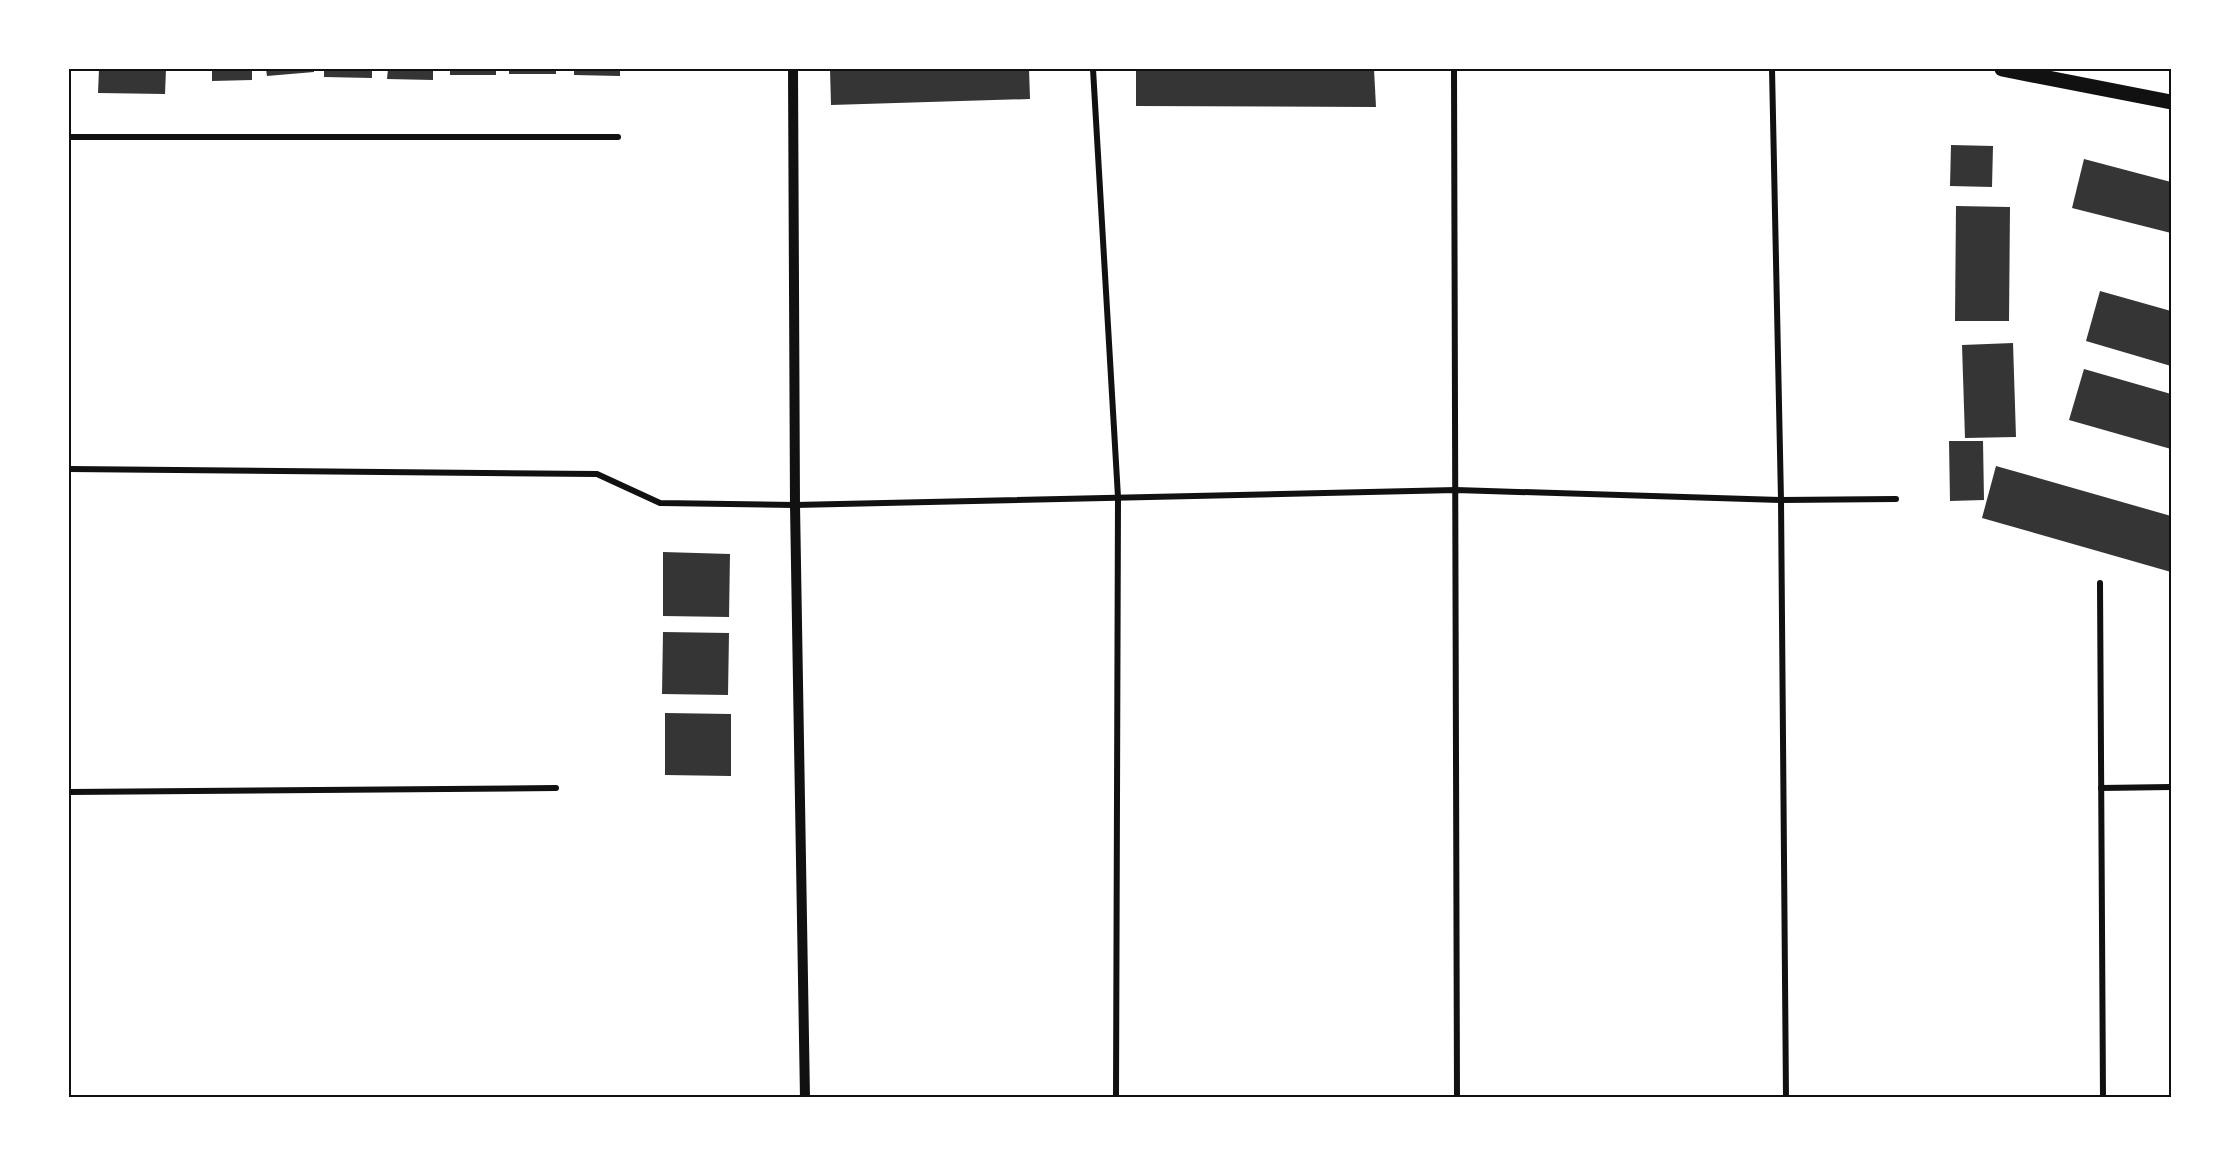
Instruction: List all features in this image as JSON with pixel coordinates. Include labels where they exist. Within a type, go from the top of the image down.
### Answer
[{"type":"main road","points":[[2002,69],[2171,102]]},
{"type":"street","points":[[793,69],[795,505],[805,1098]]},
{"type":"street","points":[[1093,69],[1118,497],[1116,1098]]},
{"type":"street","points":[[1454,69],[1457,1098]]},
{"type":"street","points":[[1772,69],[1781,500],[1786,1098]]},
{"type":"street","points":[[69,137],[618,137]]},
{"type":"street","points":[[69,469],[597,474],[660,503],[795,505],[1456,490],[1781,500],[1896,499]]},
{"type":"street","points":[[2100,583],[2103,1098]]},
{"type":"street","points":[[2101,788],[2171,787]]},
{"type":"street","points":[[69,792],[556,788]]},
{"type":"building","points":[[99,69],[166,69],[165,94],[98,93]]},
{"type":"building","points":[[212,69],[252,69],[252,80],[212,81]]},
{"type":"building","points":[[266,69],[314,69],[314,72],[267,76]]},
{"type":"building","points":[[324,69],[372,69],[372,78],[324,77]]},
{"type":"building","points":[[388,69],[433,69],[433,80],[387,79]]},
{"type":"building","points":[[450,69],[496,69],[496,75],[450,75]]},
{"type":"building","points":[[509,69],[556,69],[556,74],[509,74]]},
{"type":"building","points":[[574,69],[620,69],[620,76],[574,75]]},
{"type":"building","points":[[830,69],[1029,69],[1030,99],[831,105]]},
{"type":"building","points":[[1136,69],[1374,69],[1376,107],[1136,106]]},
{"type":"building","points":[[1951,145],[1993,146],[1992,187],[1950,186]]},
{"type":"building","points":[[2084,159],[2171,182],[2171,233],[2072,208]]},
{"type":"building","points":[[1956,206],[2010,207],[2009,321],[1955,321]]},
{"type":"building","points":[[2100,291],[2171,311],[2171,366],[2086,341]]},
{"type":"building","points":[[2013,343],[2016,437],[1965,438],[1962,345]]},
{"type":"building","points":[[2084,369],[2171,394],[2171,449],[2069,420]]},
{"type":"building","points":[[1949,441],[1983,441],[1984,500],[1950,501]]},
{"type":"building","points":[[1996,466],[2171,516],[2171,572],[1982,518]]},
{"type":"building","points":[[663,552],[730,554],[729,617],[663,616]]},
{"type":"building","points":[[663,632],[729,633],[728,695],[662,694]]},
{"type":"building","points":[[665,713],[731,714],[731,776],[665,775]]}]
